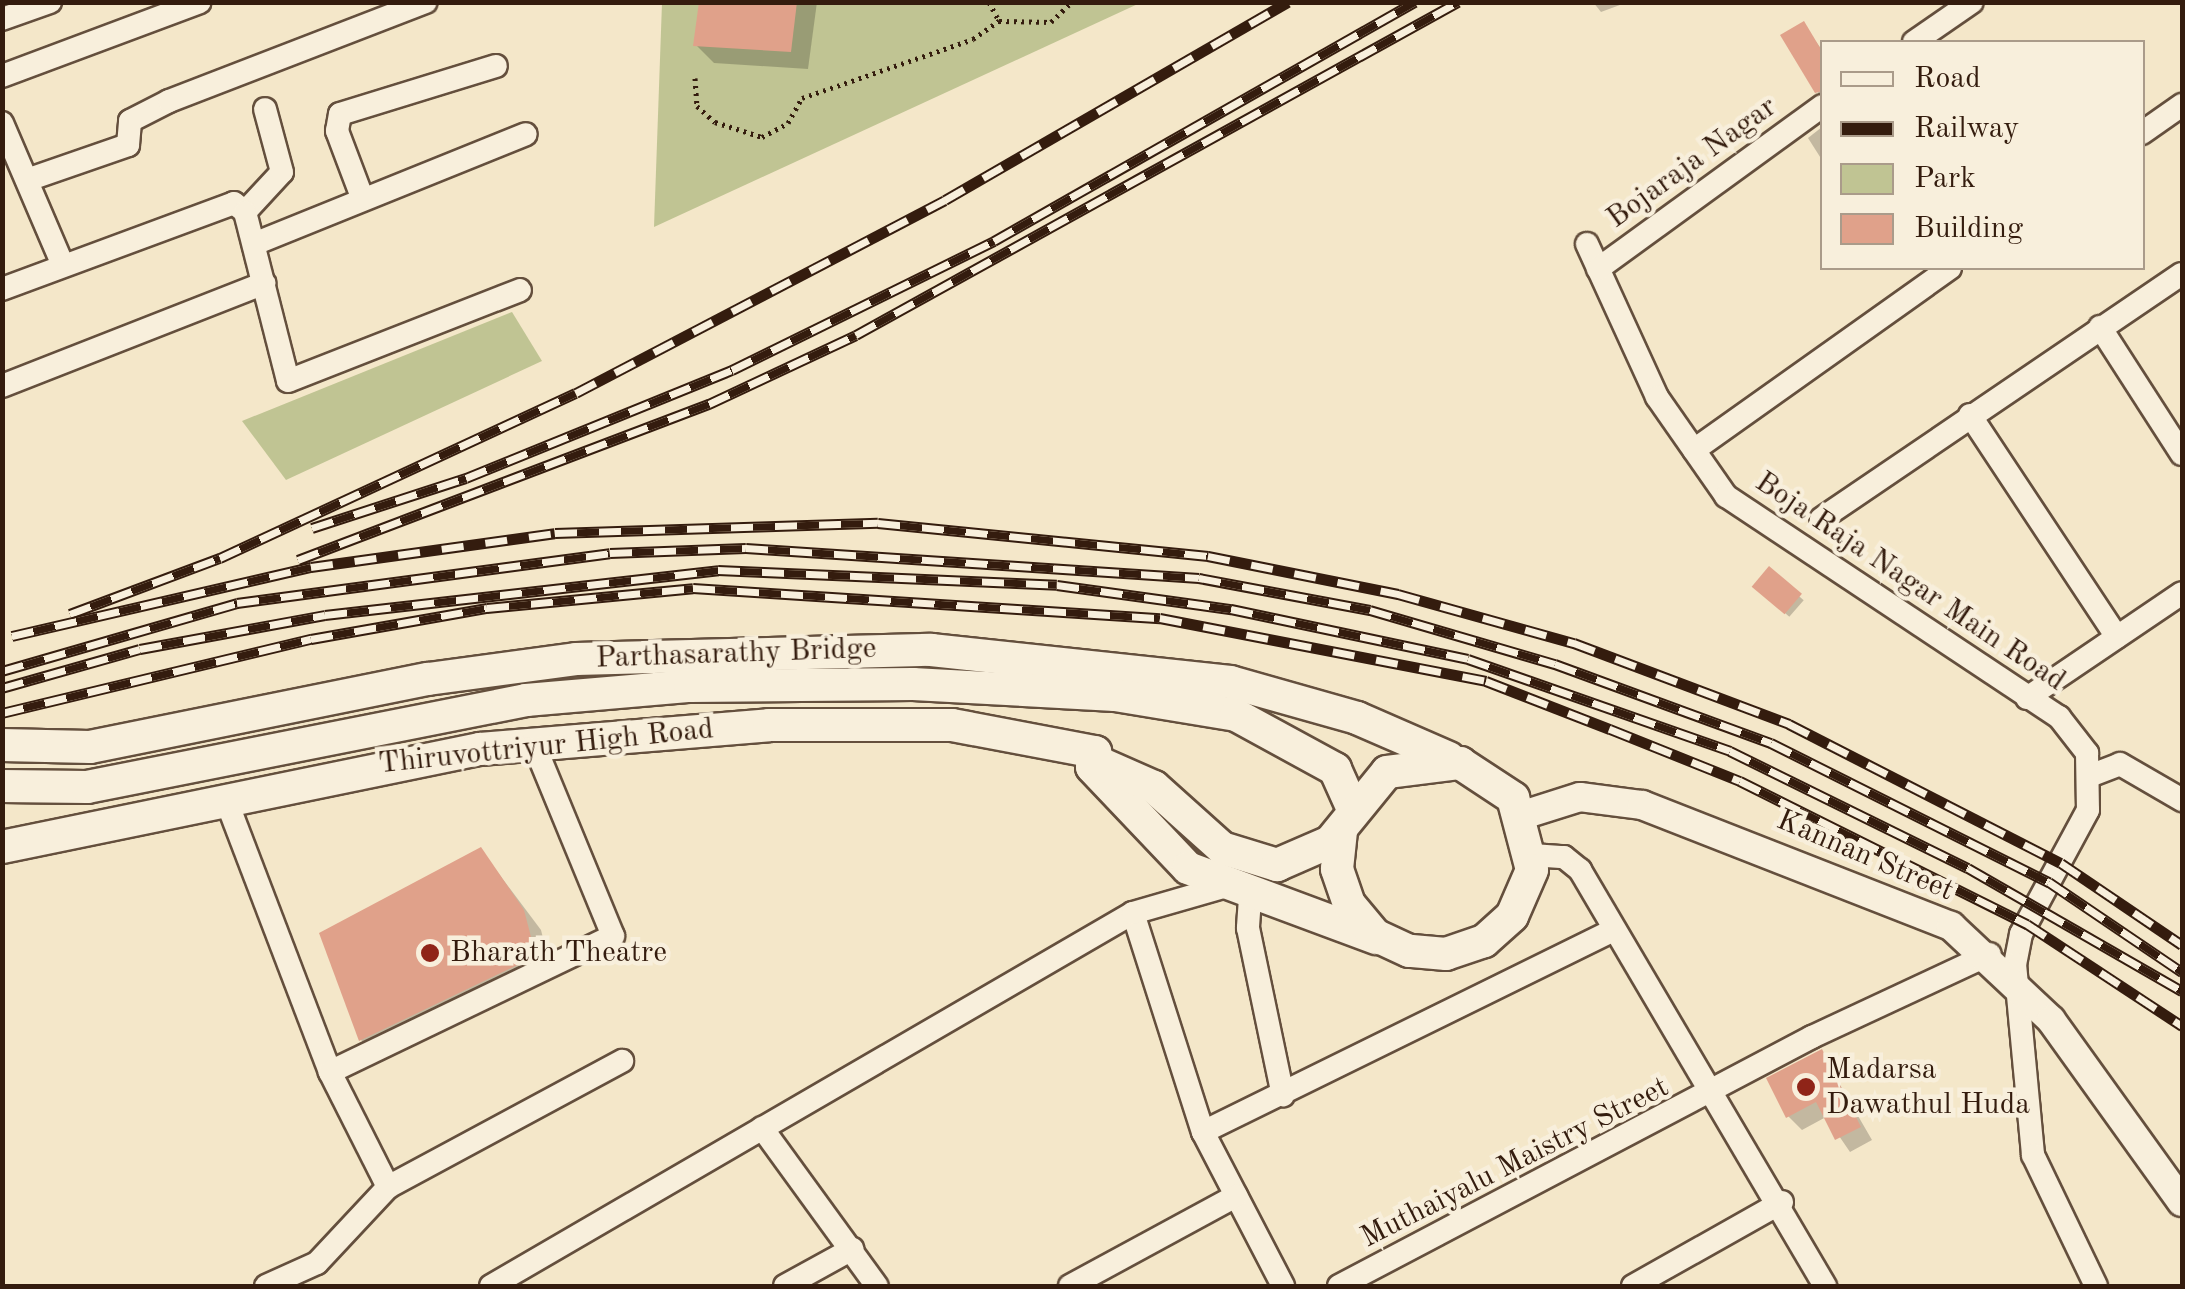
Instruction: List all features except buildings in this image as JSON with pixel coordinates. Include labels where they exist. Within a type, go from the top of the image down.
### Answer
[{"type":"main road","name":"Parthasarathy Bridge","points":[[2,745],[90,747],[428,679],[576,660],[848,649],[1068,675],[1273,692],[1460,763]]},
{"type":"main road","name":"Parthasarathy Bridge","points":[[2,786],[87,786],[445,712],[606,692],[1068,675],[1266,725],[1335,769],[1346,818]]},
{"type":"main road","name":"Thiruvottriyur High Road","points":[[2,848],[225,797],[533,742],[770,725],[952,725],[1094,752],[1246,860],[1293,863],[1346,818]]},
{"type":"main road","points":[[1094,752],[1092,767],[1171,854],[1236,892],[1385,941],[1434,954],[1484,941],[1519,904],[1532,856],[1523,815],[1495,780],[1460,763],[1399,767],[1346,818],[1343,893],[1385,941]]},
{"type":"street","points":[[2,19],[50,2]]},
{"type":"street","points":[[2,76],[200,2]]},
{"type":"street","points":[[27,180],[128,145],[130,121],[169,101],[426,2]]},
{"type":"street","points":[[1917,40],[1972,2]]},
{"type":"street","points":[[362,198],[337,131],[340,114],[496,66]]},
{"type":"street","points":[[2145,131],[2182,105]]},
{"type":"street","name":"Bojaraja Nagar","points":[[1598,269],[1820,107]]},
{"type":"street","points":[[2,290],[63,265],[239,208],[282,172],[265,109]]},
{"type":"street","points":[[2,123],[63,265]]},
{"type":"street","points":[[254,244],[526,134]]},
{"type":"street","points":[[239,208],[254,244],[288,380],[520,290]]},
{"type":"street","name":"Boja Raja Nagar Main Road","points":[[1587,244],[1657,398],[1740,507],[2067,725],[2092,775]]},
{"type":"street","points":[[1694,450],[1947,270]]},
{"type":"street","points":[[1822,519],[2182,274]]},
{"type":"street","points":[[2,386],[265,283]]},
{"type":"street","points":[[2100,327],[2182,454]]},
{"type":"street","points":[[1970,415],[2117,637]]},
{"type":"street","points":[[2027,698],[2182,593]]},
{"type":"street","points":[[330,1072],[613,936],[533,742]]},
{"type":"street","points":[[2096,1286],[2033,1155],[2017,980],[2021,934],[2088,810],[2092,775],[2120,764],[2182,800]]},
{"type":"street","points":[[225,797],[330,1072],[388,1186]]},
{"type":"street","name":"Kannan Street","points":[[1523,815],[1580,797],[1642,804],[1917,909],[1990,954],[2017,980],[2182,1202]]},
{"type":"street","points":[[1532,856],[1572,861],[1718,1093],[1782,1202],[1825,1286]]},
{"type":"street","points":[[491,1286],[1133,913],[1236,892],[1248,928],[1283,1094]]},
{"type":"street","points":[[1133,913],[1204,1132],[1283,1286]]},
{"type":"street","points":[[1204,1132],[1614,930]]},
{"type":"street","name":"Muthaiyalu Maistry Street","points":[[1340,1286],[1718,1093],[1812,1037],[1990,954]]},
{"type":"street","points":[[266,1286],[317,1264],[388,1186],[622,1061]]},
{"type":"street","points":[[762,1128],[876,1286]]},
{"type":"street","points":[[1070,1286],[1236,1196]]},
{"type":"street","points":[[1632,1286],[1782,1202]]},
{"type":"street","points":[[785,1286],[852,1249]]},
{"type":"path","points":[[989,2],[999,21]]},
{"type":"path","points":[[695,78],[697,106],[715,122],[762,136],[788,123],[802,98],[973,40],[999,21],[1051,22],[1072,2]]},
{"type":"green space","points":[[662,3],[1140,3],[654,227]]},
{"type":"green space","points":[[512,312],[542,361],[286,480],[242,421]]},
{"type":"railway","points":[[70,614],[220,558],[576,393],[945,200],[1288,2]]},
{"type":"railway","points":[[312,528],[466,478],[732,370],[994,241],[1415,2]]},
{"type":"railway","points":[[298,560],[709,404],[856,335],[1458,2]]},
{"type":"railway","points":[[12,636],[311,567],[555,533],[878,523],[1208,556],[1398,594],[1574,643],[1789,724],[2061,863],[2182,945]]},
{"type":"railway","points":[[2,671],[237,603],[610,553],[746,548],[1199,578],[1370,610],[1555,664],[1771,743],[2049,882],[2182,972]]},
{"type":"railway","points":[[2,688],[140,649],[325,615],[718,570],[1057,585],[1231,609],[1468,659],[1730,751],[1968,868],[2182,991]]},
{"type":"railway","points":[[2,713],[311,639],[487,608],[693,588],[1160,618],[1486,681],[1610,729],[1740,781],[2027,924],[2182,1026]]},
{"type":"place","name":"Bharath Theatre","points":[[430,953]]},
{"type":"place","name":"Madarsa Dawathul Huda","points":[[1806,1087]]}]
